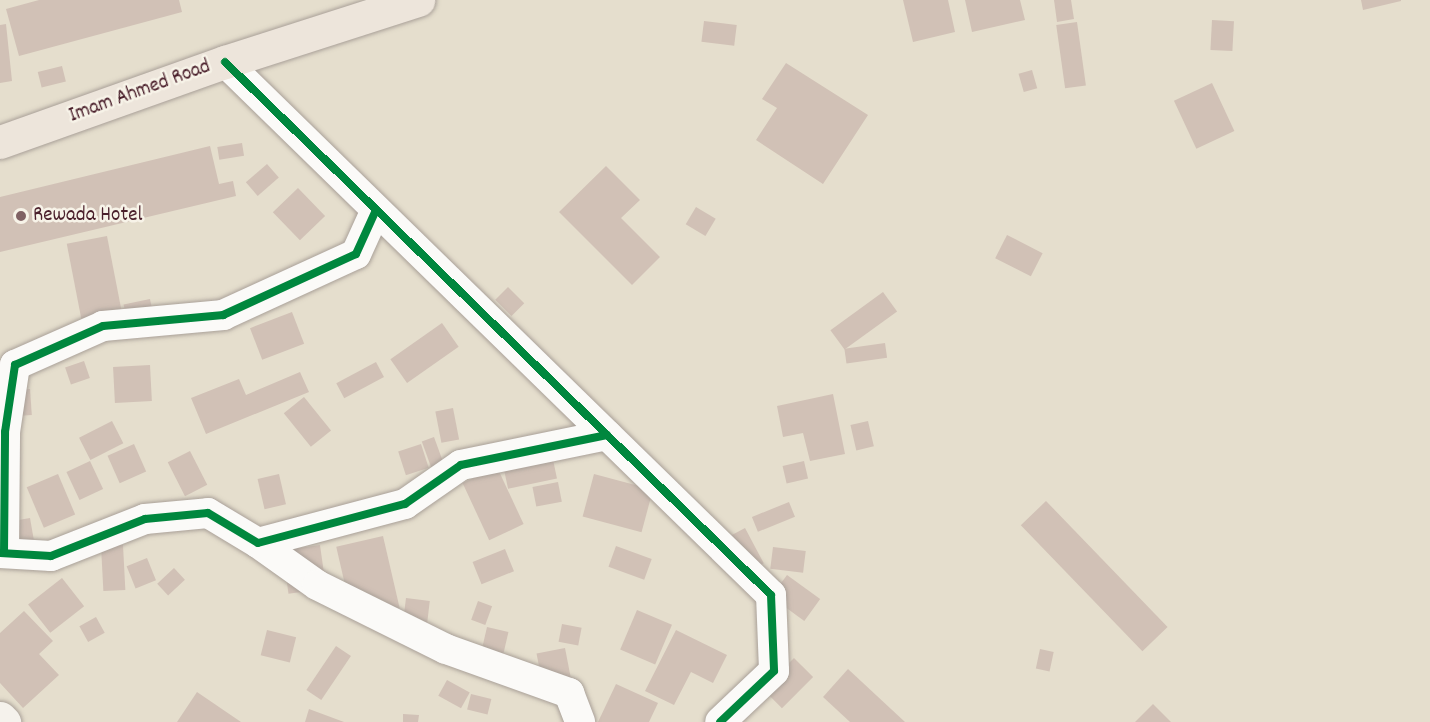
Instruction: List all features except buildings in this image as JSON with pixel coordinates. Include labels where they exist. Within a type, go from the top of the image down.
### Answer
[{"type":"highway","name":"Imam Ahmed Road","points":[[0,142],[225,62],[418,0]]},
{"type":"street","points":[[225,62],[771,595],[774,671],[720,722]]},
{"type":"street","points":[[376,210],[356,254],[223,315],[103,326],[15,365],[5,432],[2,553],[51,556],[145,519],[208,513],[258,543],[317,585],[446,649],[569,693],[580,722]]},
{"type":"street","points":[[258,543],[405,504],[461,465],[607,435]]},
{"type":"street","points":[[0,718],[4,722]]},
{"type":"cycle path","points":[[225,62],[771,595],[774,671],[720,722]]},
{"type":"cycle path","points":[[4,553],[5,432],[15,365],[103,326],[223,315],[356,254],[376,210]]},
{"type":"cycle path","points":[[0,553],[51,556],[145,519],[208,513],[258,543],[405,504],[461,465],[607,435]]},
{"type":"place","name":"Rewada Hotel","points":[[21,216]]}]
